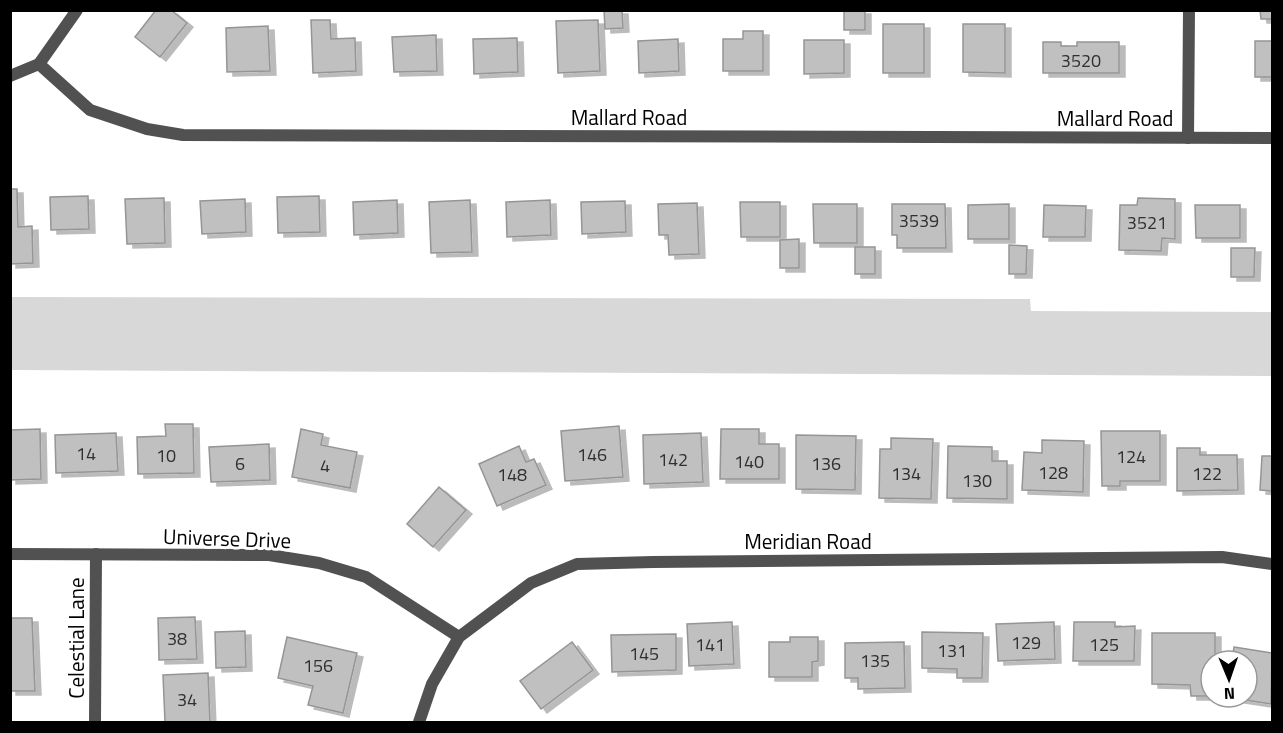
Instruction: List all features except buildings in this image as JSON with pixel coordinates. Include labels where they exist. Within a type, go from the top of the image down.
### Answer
[{"type":"street","points":[[10,76],[39,64],[77,10]]},
{"type":"street","points":[[1188,138],[1189,10]]},
{"type":"street","name":"Mallard Road","points":[[39,64],[90,110],[147,129],[183,135],[1272,138]]},
{"type":"street","name":"Universe Drive","points":[[10,554],[269,555],[319,563],[366,577],[459,637]]},
{"type":"street","name":"Celestial Lane","points":[[95,723],[96,554]]},
{"type":"street","name":"Meridian Road","points":[[419,723],[432,684],[459,637],[531,584],[577,564],[1222,558],[1272,564]]},
{"type":"shaded area","points":[[11,297],[1030,299],[1031,311],[1272,312],[1272,376],[11,370]]}]
